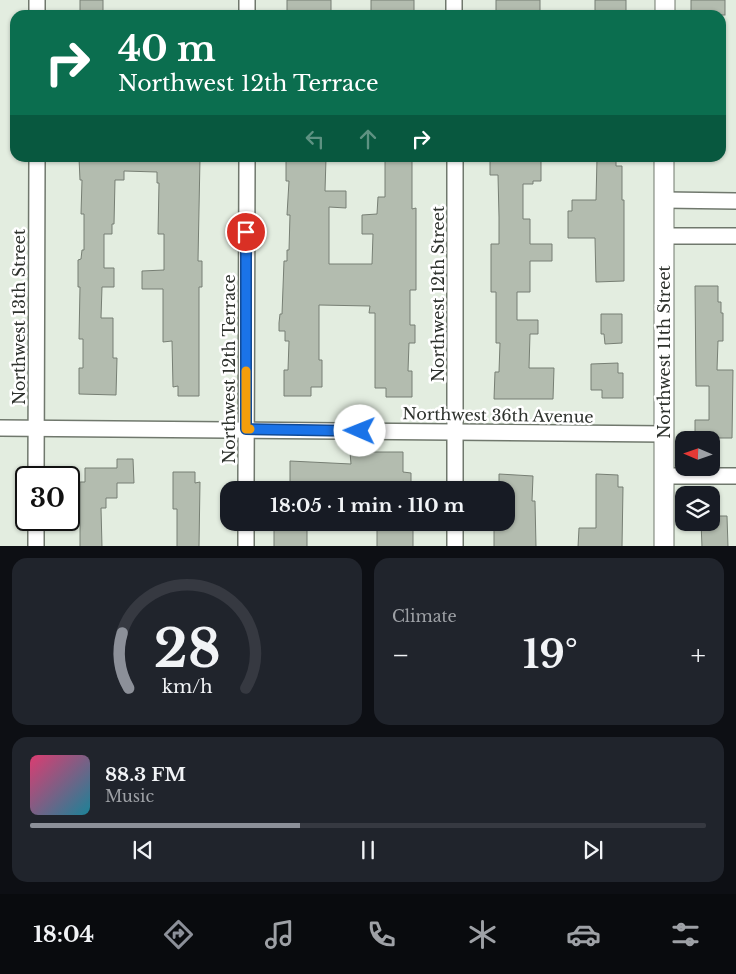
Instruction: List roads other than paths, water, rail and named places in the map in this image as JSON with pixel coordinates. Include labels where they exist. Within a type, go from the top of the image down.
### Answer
[{"type":"street","name":"Northwest 13th Street","points":[[36,466],[37,162]]},
{"type":"street","name":"Northwest 12th Terrace","points":[[246,481],[247,162]]},
{"type":"street","name":"Northwest 12th Street","points":[[455,162],[455,481]]},
{"type":"street","name":"Northwest 11th Street","points":[[664,162],[664,546]]},
{"type":"street","points":[[664,200],[736,201]]},
{"type":"street","points":[[664,236],[736,236]]},
{"type":"street","name":"Northwest 36th Avenue","points":[[0,428],[665,434]]},
{"type":"street","points":[[664,476],[736,476]]},
{"type":"street","points":[[36,531],[36,546]]},
{"type":"street","points":[[246,531],[246,546]]},
{"type":"street","points":[[455,531],[455,546]]}]
